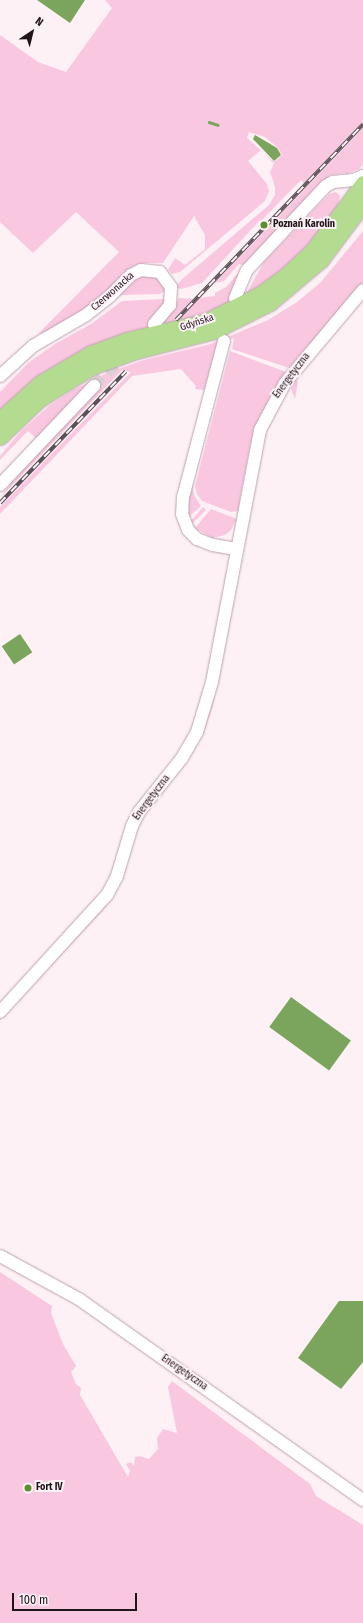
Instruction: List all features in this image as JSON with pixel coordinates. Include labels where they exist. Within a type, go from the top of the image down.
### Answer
[{"type":"main road","name":"Gdyńska","points":[[0,418],[46,379],[91,353],[126,340],[199,323],[254,298],[302,261],[327,234],[363,183]]},
{"type":"main road","name":"Gdyńska","points":[[0,437],[40,398],[92,367],[126,354],[210,333],[266,305],[304,277],[343,232],[363,204]]},
{"type":"street","points":[[235,298],[243,278],[257,258],[326,186],[337,182],[354,180],[363,176]]},
{"type":"street","points":[[337,182],[347,193],[348,205]]},
{"type":"street","points":[[343,232],[363,216]]},
{"type":"street","name":"Czerwonacka","points":[[0,376],[32,346],[86,315],[110,296],[131,275],[141,270],[160,272],[171,287],[170,305],[154,324]]},
{"type":"street","name":"Energetyczna","points":[[0,1012],[107,895],[117,876],[132,826],[143,806],[182,758],[197,732],[211,688],[255,444],[271,405],[292,373],[363,290]]},
{"type":"street","points":[[224,341],[183,497],[182,514],[188,530],[197,539],[213,545],[236,549]]},
{"type":"street","points":[[0,485],[94,386]]},
{"type":"street","name":"Energetyczna","points":[[0,1256],[79,1299],[363,1500]]},
{"type":"shaded area","points":[[37,0],[85,0],[70,23]]},
{"type":"shaded area","points":[[105,0],[363,0],[363,121],[304,183],[301,180],[261,221],[260,220],[202,283],[181,289],[176,287],[181,280],[269,205],[275,195],[275,187],[270,172],[274,164],[263,153],[274,162],[282,155],[277,147],[265,137],[249,132],[247,138],[261,150],[248,161],[267,184],[269,191],[265,201],[180,272],[172,274],[168,270],[175,258],[185,265],[205,249],[205,235],[194,216],[163,263],[146,263],[133,266],[102,298],[82,313],[45,332],[38,334],[119,252],[76,212],[33,253],[0,222],[0,35],[38,62],[66,72],[112,8]]},
{"type":"shaded area","points":[[363,128],[363,164],[359,169],[348,173],[348,176],[345,173],[330,175],[245,265],[239,264],[224,281],[215,283]]},
{"type":"shaded area","points":[[255,135],[277,148],[281,155],[274,161],[253,139]]},
{"type":"shaded area","points":[[336,192],[340,196],[338,207],[311,245],[260,288],[0,411],[0,392],[28,363],[55,344],[91,324],[122,301],[163,299],[175,305],[179,298],[193,299],[174,319],[178,320],[198,298],[215,296],[215,293],[226,287],[239,272],[229,300],[246,294],[264,262],[329,194]]},
{"type":"shaded area","points":[[363,231],[363,283],[289,368],[232,349],[234,338],[218,343],[204,390],[195,389],[196,386],[181,369],[132,376],[0,514],[0,507],[131,372],[122,370],[0,498],[10,484],[1,475],[36,438],[28,431],[0,460],[0,456],[21,431],[50,405],[73,390],[107,373],[144,360],[211,344],[268,320],[297,302],[320,283]]},
{"type":"shaded area","points":[[143,274],[158,277],[166,290],[160,294],[121,295],[89,319],[40,347],[0,384],[31,352],[88,319],[135,278]]},
{"type":"shaded area","points":[[230,351],[286,372],[260,416],[250,445],[238,511],[231,512],[202,501],[197,494],[195,486]]},
{"type":"shaded area","points":[[294,378],[298,382],[295,399],[291,389]]},
{"type":"shaded area","points":[[192,484],[194,495],[201,506],[189,517],[187,504]]},
{"type":"shaded area","points":[[203,507],[206,510],[192,524],[190,522]]},
{"type":"shaded area","points":[[211,509],[237,519],[231,530],[225,535],[212,538],[195,528]]},
{"type":"shaded area","points":[[235,585],[213,705],[204,732],[185,765],[202,732],[212,705]]},
{"type":"shaded area","points":[[20,634],[32,652],[14,665],[2,646]]},
{"type":"shaded area","points":[[113,898],[104,909],[0,1020],[0,1018]]},
{"type":"shaded area","points":[[291,997],[351,1040],[329,1070],[269,1027]]},
{"type":"shaded area","points":[[0,1272],[52,1306],[51,1313],[63,1344],[76,1366],[71,1372],[76,1384],[81,1388],[80,1395],[128,1477],[130,1471],[126,1464],[131,1462],[134,1466],[135,1457],[139,1456],[149,1459],[158,1449],[157,1438],[163,1429],[177,1433],[168,1387],[172,1381],[310,1484],[316,1496],[363,1525],[363,1623],[0,1623]]},
{"type":"shaded area","points":[[339,1301],[363,1301],[363,1362],[341,1389],[298,1358]]},
{"type":"waterway","points":[[209,122],[218,125]]},
{"type":"tunnel","points":[[94,386],[122,357]]},
{"type":"railway","points":[[176,320],[363,124]]},
{"type":"railway","points":[[0,503],[126,371]]},
{"type":"place","name":"Poznań Karolin","points":[[264,225]]},
{"type":"place","name":"Fort IV","points":[[28,1488]]}]
